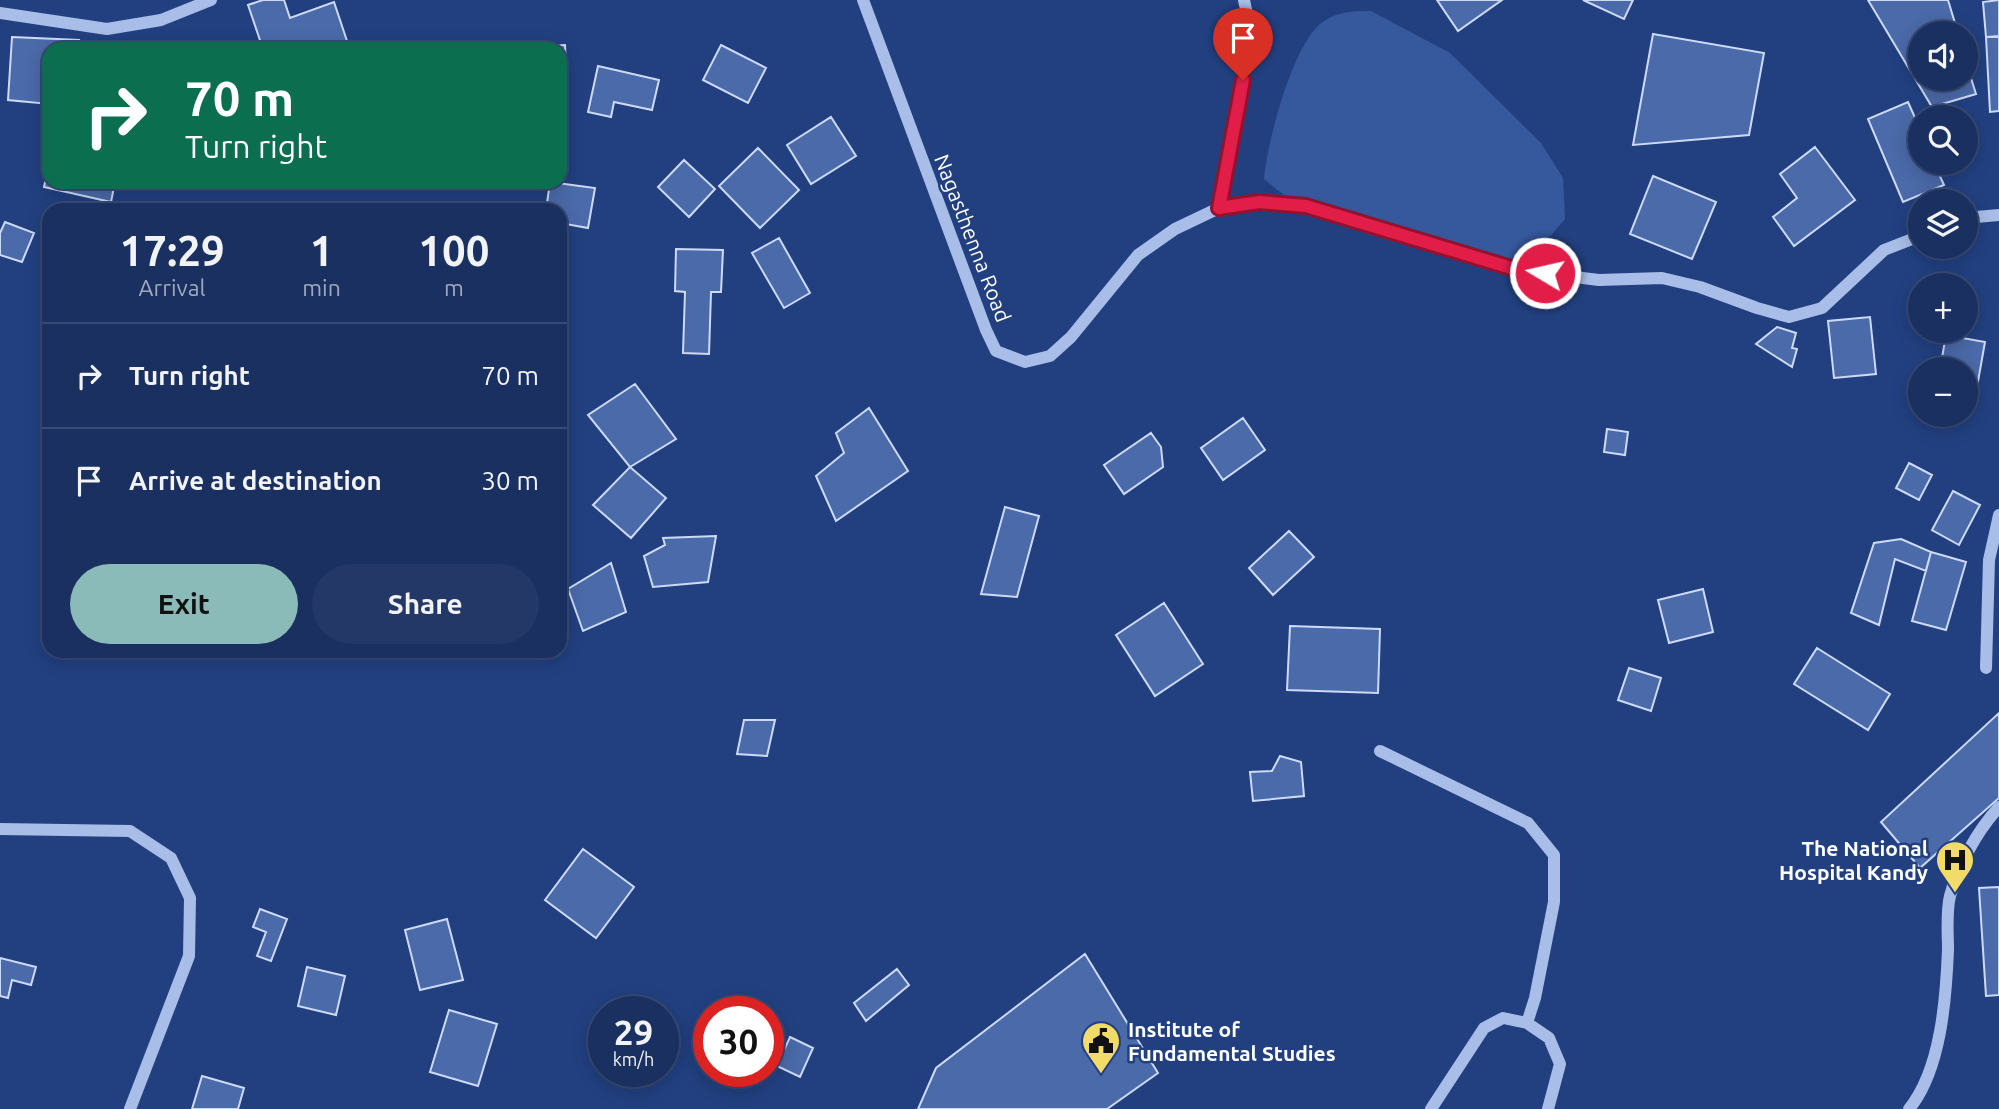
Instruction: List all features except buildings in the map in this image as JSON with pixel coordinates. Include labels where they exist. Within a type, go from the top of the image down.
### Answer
[{"type":"street","points":[[0,13],[107,29],[161,20],[211,0]]},
{"type":"street","name":"Nagasthenna Road","points":[[863,0],[986,330],[996,351],[1025,362],[1050,356],[1072,337],[1138,255],[1175,229],[1219,208],[1259,202],[1306,206],[1518,270],[1599,280],[1662,278],[1700,287],[1788,317],[1822,308],[1884,250],[1908,241]]},
{"type":"street","points":[[1219,208],[1251,33],[1244,0]]},
{"type":"street","points":[[1978,217],[1999,215]]},
{"type":"street","points":[[1986,668],[1989,559],[1999,515]]},
{"type":"street","points":[[1380,751],[1528,823],[1554,855],[1554,902],[1535,998],[1527,1023]]},
{"type":"street","points":[[1909,1109],[1919,1096],[1936,1049],[1946,982],[1950,897],[1970,849],[1984,824],[1999,807]]},
{"type":"street","points":[[0,829],[130,831],[171,858],[190,898],[189,956],[130,1109]]},
{"type":"street","points":[[1431,1109],[1484,1028],[1503,1018],[1527,1023],[1549,1038],[1560,1064],[1548,1109]]},
{"type":"shaded area","points":[[1371,11],[1450,53],[1541,143],[1563,178],[1565,219],[1527,263],[1507,267],[1284,195],[1264,179],[1276,118],[1302,49],[1324,21],[1341,13]]},
{"type":"place","name":"The National Hospital Kandy","points":[[1955,894]]},
{"type":"place","name":"Institute of Fundamental Studies","points":[[1101,1075]]},
{"type":"route","points":[[1243,80],[1219,208],[1259,202],[1306,206],[1518,270],[1545,273]]}]
